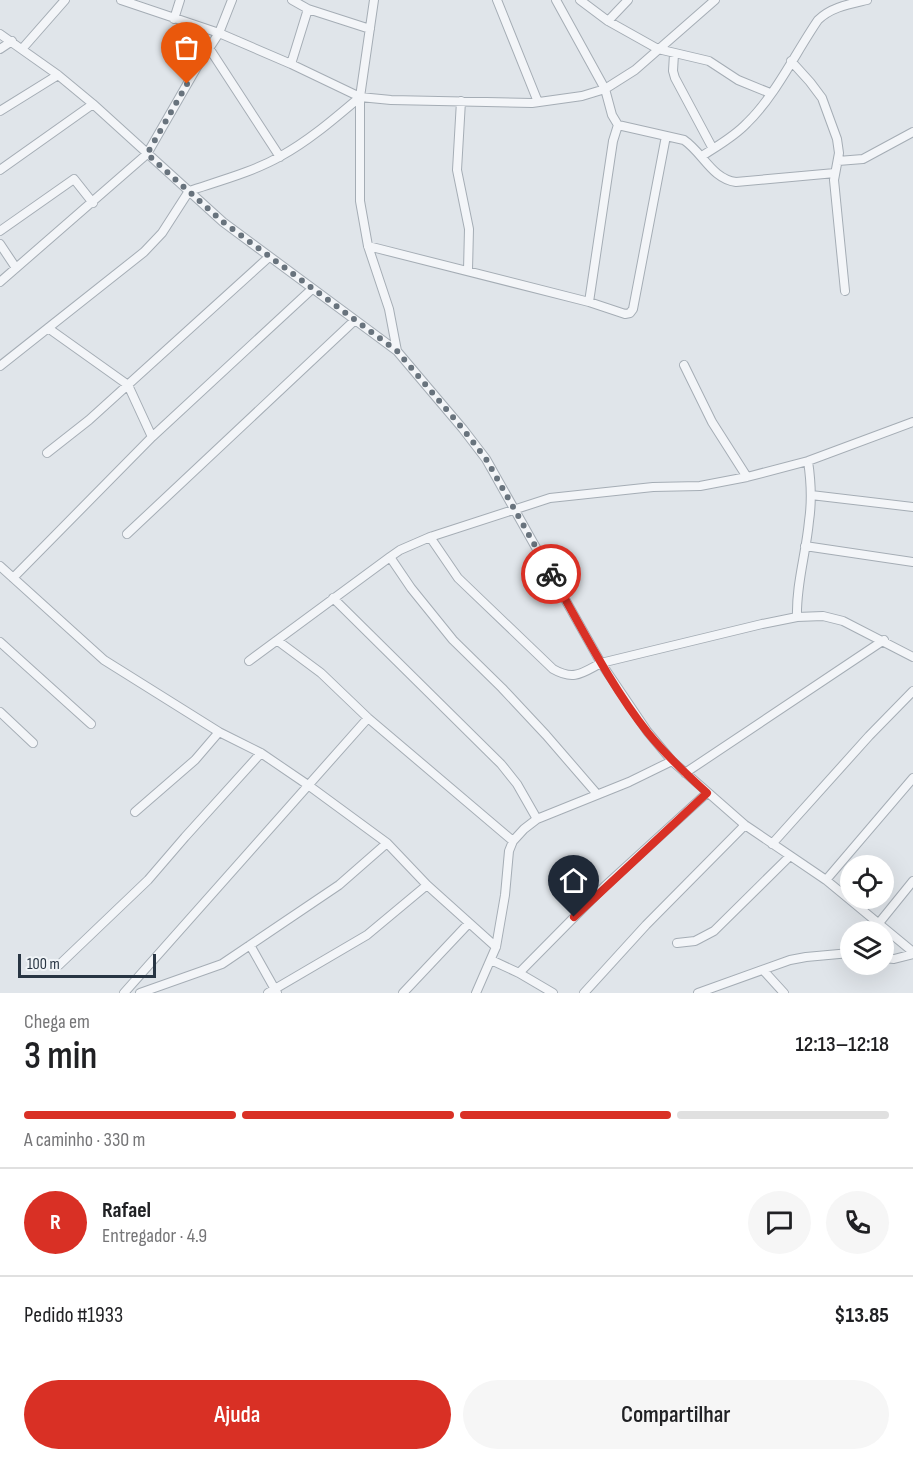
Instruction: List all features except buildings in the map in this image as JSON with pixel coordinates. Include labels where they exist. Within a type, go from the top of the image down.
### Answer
[{"type":"street","points":[[22,49],[65,0]]},
{"type":"street","points":[[121,0],[219,33],[360,97],[391,100],[538,102],[582,96],[605,89],[635,70],[716,0]]},
{"type":"street","points":[[174,19],[180,0]]},
{"type":"street","points":[[0,282],[147,154],[219,33],[232,0]]},
{"type":"street","points":[[292,0],[309,9],[370,29]]},
{"type":"street","points":[[374,0],[360,97],[360,201],[368,246],[389,309],[397,351]]},
{"type":"street","points":[[497,0],[538,102]]},
{"type":"street","points":[[556,0],[605,89],[612,115],[618,125],[607,181],[589,302]]},
{"type":"street","points":[[580,0],[608,21],[658,49],[709,61],[738,80],[770,93]]},
{"type":"street","points":[[608,21],[627,0]]},
{"type":"street","points":[[702,156],[736,134],[749,122],[824,14],[867,0]]},
{"type":"street","points":[[291,64],[309,9]]},
{"type":"street","points":[[0,34],[58,75],[93,104],[223,222],[397,351],[480,452],[601,663],[647,731],[672,761],[745,825],[826,880],[877,921]]},
{"type":"street","points":[[0,50],[12,41]]},
{"type":"street","points":[[209,48],[280,157]]},
{"type":"street","points":[[674,54],[675,78],[713,149]]},
{"type":"street","points":[[791,61],[822,98],[837,139],[838,161],[834,180],[845,291]]},
{"type":"street","points":[[0,111],[58,75]]},
{"type":"street","points":[[2,362],[144,252],[162,232],[189,190],[225,179],[280,157],[326,126],[360,97]]},
{"type":"street","points":[[461,101],[457,170],[469,229],[468,270]]},
{"type":"street","points":[[0,170],[93,104]]},
{"type":"street","points":[[618,125],[684,140],[717,174],[726,180],[736,182],[835,173]]},
{"type":"street","points":[[838,161],[863,159],[913,132]]},
{"type":"street","points":[[368,246],[589,302],[625,314],[630,313],[633,309],[666,136]]},
{"type":"street","points":[[0,231],[74,179],[93,203]]},
{"type":"street","points":[[0,244],[16,268]]},
{"type":"street","points":[[46,453],[89,420],[269,257]]},
{"type":"street","points":[[13,578],[152,437],[312,289]]},
{"type":"street","points":[[127,534],[355,320]]},
{"type":"street","points":[[48,328],[128,385],[152,437]]},
{"type":"street","points":[[684,365],[712,422],[747,477]]},
{"type":"street","points":[[249,661],[400,550],[430,537],[513,509],[568,495],[653,487],[700,486],[747,477],[808,461],[913,422]]},
{"type":"street","points":[[797,617],[796,595],[806,546],[811,495],[808,461]]},
{"type":"street","points":[[811,495],[913,507]]},
{"type":"street","points":[[430,537],[458,578],[553,669],[570,676],[578,675],[601,663],[797,617],[823,616],[843,621],[884,640],[913,657]]},
{"type":"street","points":[[806,546],[913,562]]},
{"type":"street","points":[[390,557],[411,588],[453,640],[539,727],[597,794]]},
{"type":"street","points":[[0,567],[104,660],[219,732],[261,753],[387,843],[427,885],[496,947]]},
{"type":"street","points":[[333,598],[501,764],[517,784],[537,819]]},
{"type":"street","points":[[685,773],[884,640]]},
{"type":"street","points":[[278,641],[321,674],[368,718],[513,841]]},
{"type":"street","points":[[0,642],[91,724]]},
{"type":"street","points":[[772,844],[869,736],[913,692]]},
{"type":"street","points":[[0,712],[33,744]]},
{"type":"street","points":[[124,993],[368,718]]},
{"type":"street","points":[[135,812],[186,769],[219,732]]},
{"type":"street","points":[[59,965],[148,880],[261,753]]},
{"type":"street","points":[[476,993],[496,947],[505,895],[509,851],[513,841],[537,819],[629,783],[672,761]]},
{"type":"street","points":[[826,880],[913,778]]},
{"type":"street","points":[[519,973],[604,887],[707,793]]},
{"type":"street","points":[[584,993],[646,925],[745,825]]},
{"type":"street","points":[[140,993],[212,969],[339,885],[387,843]]},
{"type":"street","points":[[677,943],[695,941],[714,931],[789,857]]},
{"type":"street","points":[[881,921],[913,881]]},
{"type":"street","points":[[250,945],[273,992],[367,935],[427,885]]},
{"type":"street","points":[[403,993],[469,923]]},
{"type":"street","points":[[894,936],[913,953]]},
{"type":"street","points":[[894,959],[913,953]]},
{"type":"street","points":[[698,993],[777,964],[806,957],[840,954]]},
{"type":"street","points":[[491,960],[553,993]]},
{"type":"street","points":[[763,970],[784,993]]},
{"type":"way so far","points":[[187,84],[147,154],[223,222],[397,351],[486,459],[551,574]]},
{"type":"route","points":[[551,574],[601,663],[647,731],[672,761],[707,793],[574,917]]}]
